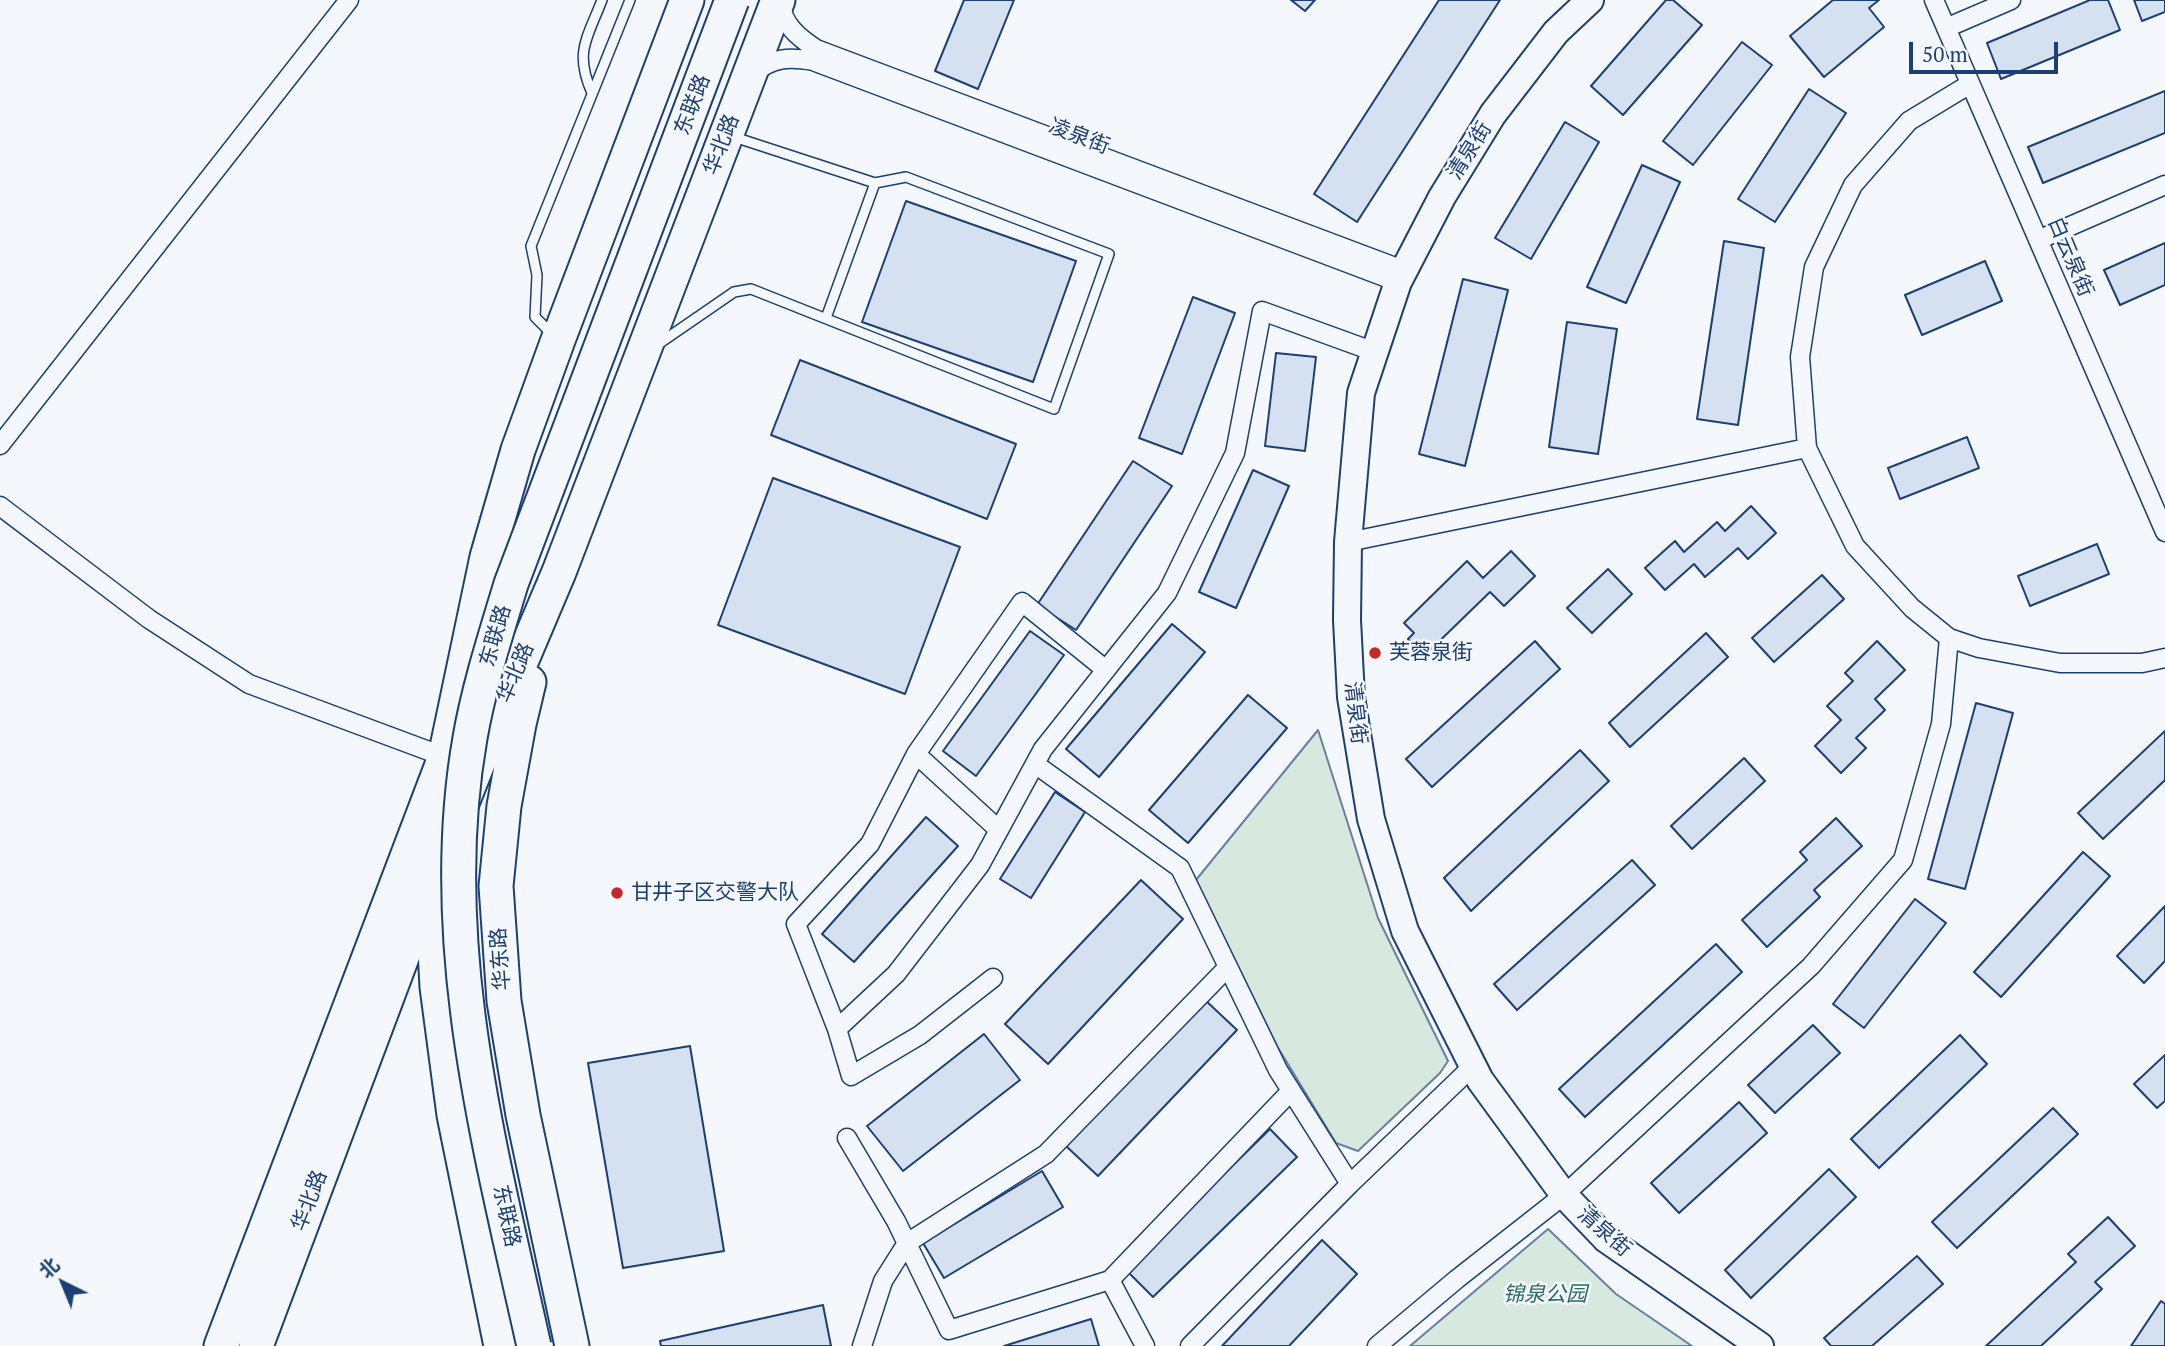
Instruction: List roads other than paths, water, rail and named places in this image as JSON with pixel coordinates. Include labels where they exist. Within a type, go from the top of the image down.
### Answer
[{"type":"highway","name":"华北路","points":[[221,1346],[445,757],[487,557],[519,450],[687,0]]},
{"type":"highway","name":"东联路","points":[[534,1346],[471,1036],[463,965],[457,904],[460,823],[470,737],[511,584],[732,0]]},
{"type":"highway","name":"华北路","points":[[256,1346],[431,880],[559,572],[779,0]]},
{"type":"highway","name":"华东路","points":[[559,572],[519,724],[505,806],[496,886],[504,1001],[523,1115],[572,1346]]},
{"type":"highway","points":[[431,880],[437,987],[454,1115],[501,1346]]},
{"type":"street","points":[[0,445],[349,0]]},
{"type":"street","name":"凌泉街","points":[[779,0],[781,13],[788,27],[816,49],[1401,276]]},
{"type":"street","name":"清泉街","points":[[1590,0],[1556,32],[1493,114],[1442,197],[1401,276],[1361,393],[1348,542],[1347,620],[1351,697],[1371,819],[1405,930],[1480,1080],[1564,1195],[1606,1239],[1760,1346]]},
{"type":"street","name":"白云泉街","points":[[1934,0],[2165,532]]},
{"type":"street","points":[[1946,27],[2011,0]]},
{"type":"street","name":"凌泉街","points":[[747,82],[762,66],[777,60],[795,58],[813,61],[1401,276]]},
{"type":"street","points":[[1970,84],[1909,121],[1853,185],[1814,267],[1800,357],[1807,448],[1855,546],[1912,608],[1949,638],[1979,648],[2060,663],[2142,663],[2165,657]]},
{"type":"street","points":[[2038,240],[2165,186]]},
{"type":"street","points":[[837,1029],[896,974],[980,865],[1043,749],[1167,593],[1235,453],[1262,311],[1375,352]]},
{"type":"street","points":[[1348,542],[1807,448]]},
{"type":"street","points":[[0,506],[149,619],[249,684],[445,757]]},
{"type":"street","points":[[993,978],[920,1035],[851,1076],[837,1029],[796,924],[870,844],[916,754],[1023,602],[1106,670]]},
{"type":"street","points":[[1377,1346],[1564,1195],[1811,966],[1903,860],[1941,724],[1949,638]]},
{"type":"street","points":[[916,754],[999,830]]},
{"type":"street","points":[[1035,764],[1180,868],[1278,1070],[1350,1184]]},
{"type":"street","points":[[862,1346],[883,1281],[907,1242],[1046,1154],[1228,967]]},
{"type":"street","points":[[1190,1346],[1350,1184],[1473,1066]]},
{"type":"street","points":[[847,1138],[896,1221],[949,1330],[1110,1279],[1291,1091]]},
{"type":"street","points":[[1110,1279],[1145,1346]]},
{"type":"lane","points":[[592,93],[584,74],[582,53],[602,0]]},
{"type":"lane","points":[[558,340],[535,317],[537,275],[531,246],[630,0]]},
{"type":"lane","points":[[642,356],[734,292],[751,289],[1054,409],[1109,254],[906,177],[874,183],[726,134]]},
{"type":"lane","points":[[826,318],[874,183]]},
{"type":"place","name":"芙蓉泉街","points":[[1375,653]]},
{"type":"place","name":"甘井子区交警大队","points":[[617,893]]},
{"type":"park label","name":"锦泉公园","points":[[1545,1295]]}]
